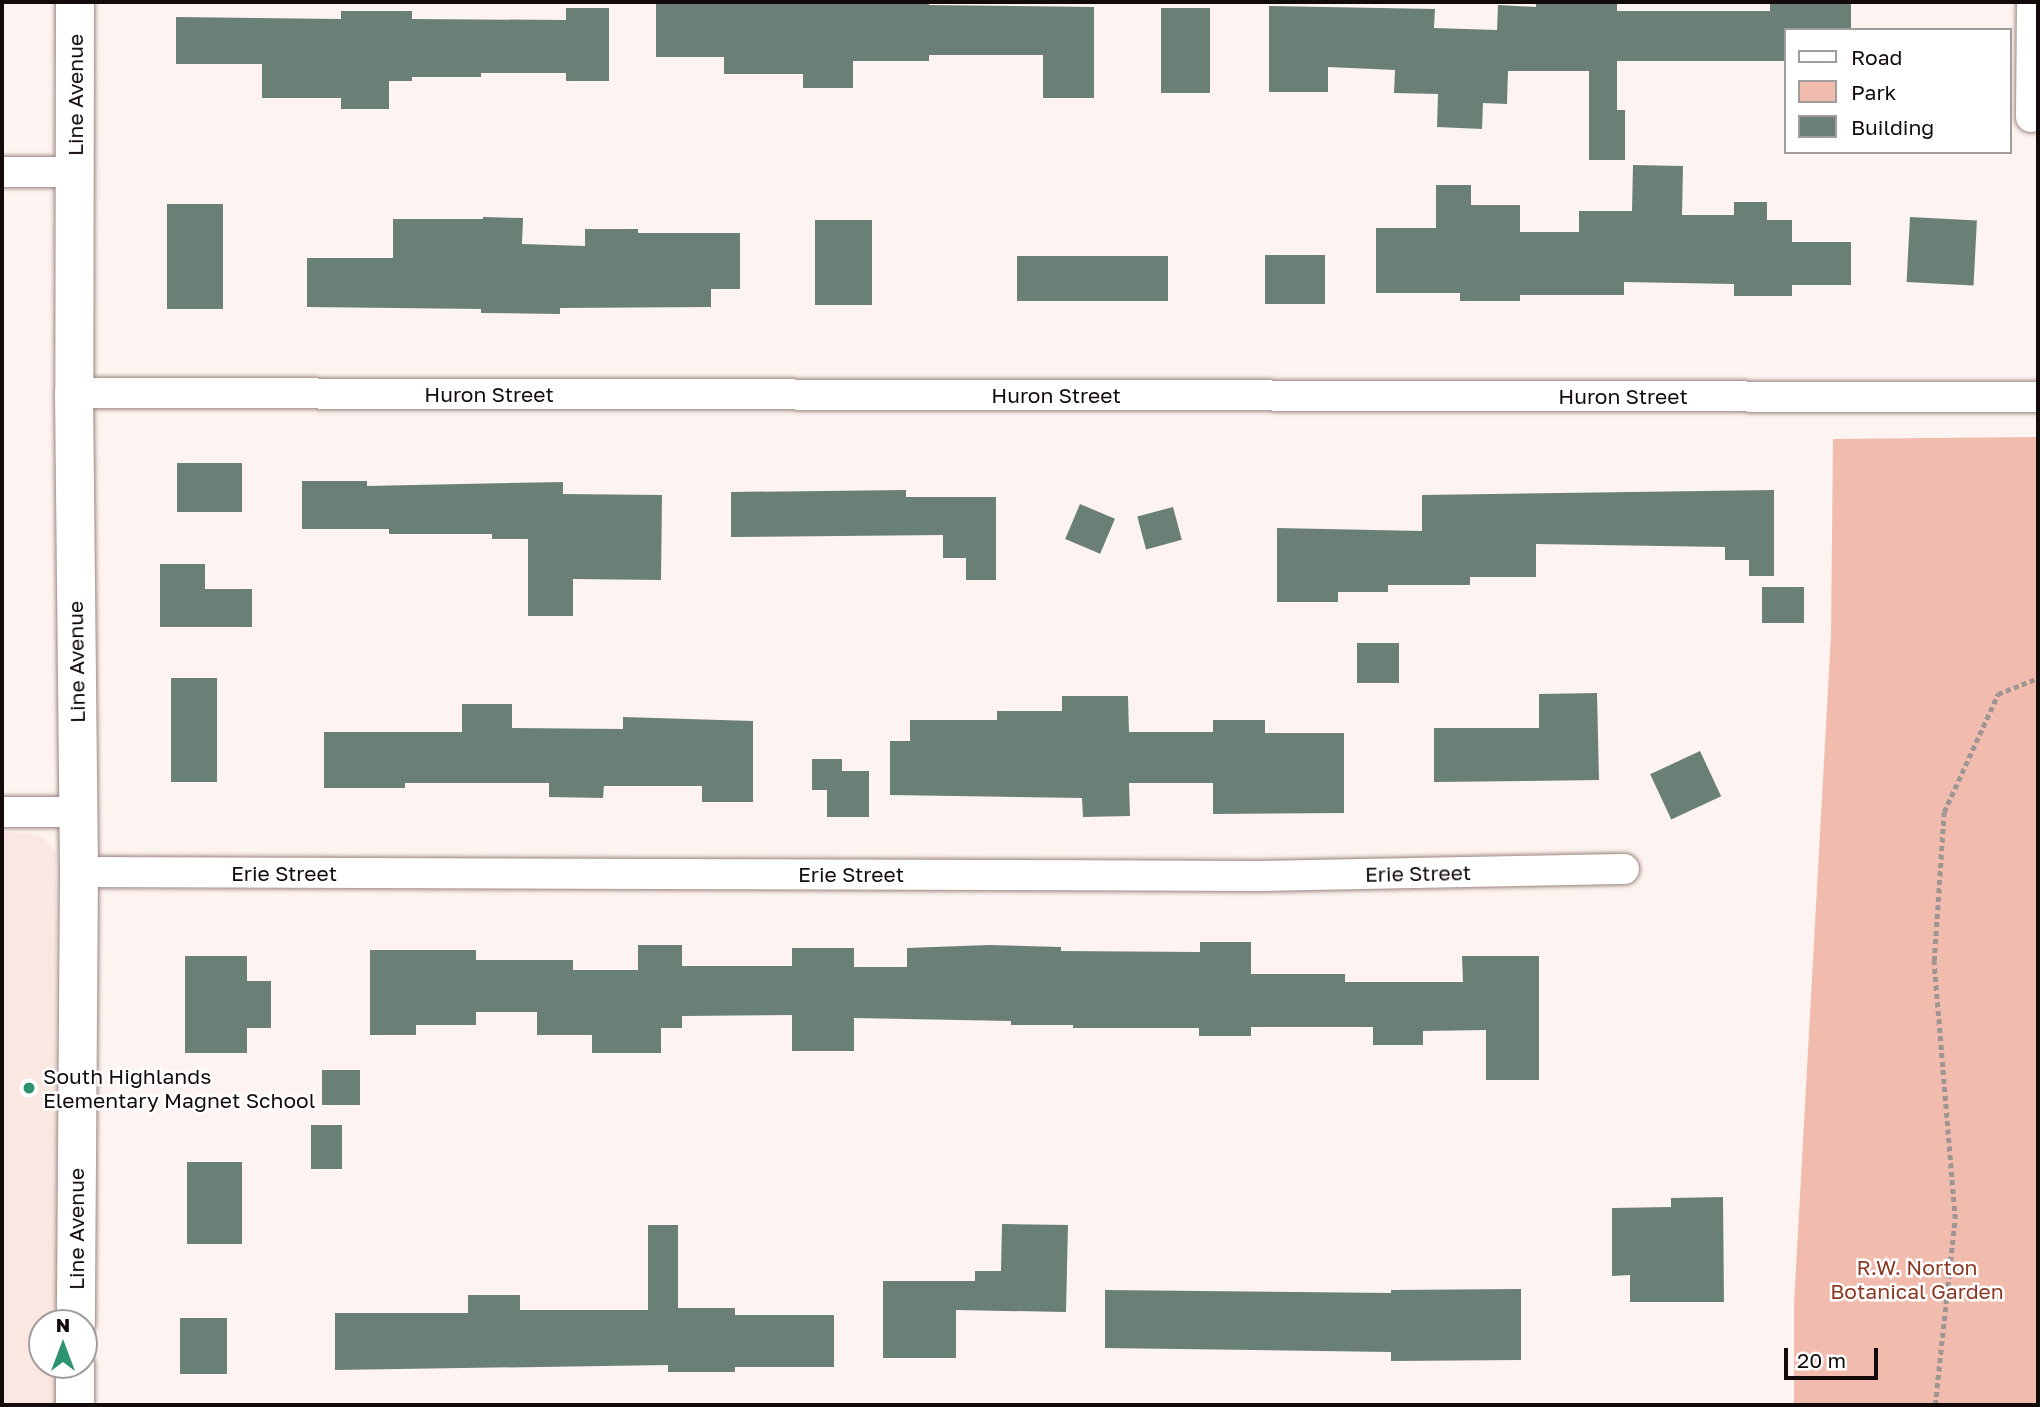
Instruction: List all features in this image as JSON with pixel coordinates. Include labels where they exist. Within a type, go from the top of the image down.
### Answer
[{"type":"main road","name":"Line Avenue","points":[[75,2],[74,393],[79,872],[76,1309]]},
{"type":"main road","points":[[75,1379],[75,1405]]},
{"type":"street","points":[[2031,117],[2032,2]]},
{"type":"street","points":[[2,172],[75,172]]},
{"type":"street","name":"Huron Street","points":[[74,393],[2038,397]]},
{"type":"street","points":[[2,812],[78,812]]},
{"type":"street","name":"Erie Street","points":[[79,872],[1260,876],[1624,869]]},
{"type":"path","points":[[1935,1405],[1955,1219],[1934,961],[1944,812],[1998,694],[2038,678]]},
{"type":"shaded area","name":"South Highlands Elementary Magnet School","points":[[2,832],[40,835],[56,852],[57,1309],[28,1309],[28,1379],[57,1379],[57,1405],[2,1405]]},
{"type":"green space","name":"R.W. Norton Botanical Garden","points":[[2038,437],[2038,1405],[1794,1405],[1794,1304],[1831,635],[1833,439]]},
{"type":"building","points":[[656,2],[929,3],[1094,7],[1094,98],[1043,98],[1043,55],[929,55],[929,61],[853,61],[853,88],[803,88],[803,74],[724,74],[724,57],[656,57]]},
{"type":"building","points":[[1536,2],[1617,2],[1617,11],[1770,11],[1770,3],[1851,3],[1851,28],[1784,28],[1784,61],[1617,61],[1617,110],[1625,110],[1625,160],[1589,160],[1589,71],[1508,71],[1507,104],[1483,103],[1482,129],[1437,127],[1438,94],[1394,93],[1395,70],[1328,67],[1328,92],[1269,92],[1269,6],[1435,9],[1434,28],[1497,30],[1498,5],[1536,7]]},
{"type":"building","points":[[566,8],[609,8],[609,81],[566,81],[566,73],[481,73],[481,77],[412,77],[412,81],[389,81],[389,109],[341,109],[341,98],[262,98],[262,64],[176,64],[176,17],[341,19],[341,11],[412,11],[412,19],[566,20]]},
{"type":"building","points":[[1161,8],[1210,8],[1210,93],[1161,93]]},
{"type":"building","points":[[1633,165],[1683,166],[1682,215],[1734,215],[1734,202],[1767,202],[1767,220],[1792,220],[1792,242],[1851,242],[1851,285],[1792,285],[1792,296],[1734,296],[1734,284],[1624,282],[1624,295],[1520,295],[1520,301],[1460,301],[1460,293],[1376,293],[1376,228],[1436,228],[1436,185],[1471,185],[1471,205],[1520,205],[1520,232],[1579,232],[1579,211],[1632,211]]},
{"type":"building","points":[[167,204],[223,204],[223,309],[167,309]]},
{"type":"building","points":[[1910,217],[1977,221],[1974,285],[1907,282]]},
{"type":"building","points":[[523,218],[522,244],[585,246],[585,229],[638,229],[638,233],[740,233],[740,289],[711,289],[711,307],[560,308],[560,314],[481,313],[481,309],[307,307],[307,258],[393,258],[393,219]]},
{"type":"building","points":[[815,220],[872,220],[872,305],[815,305]]},
{"type":"building","points":[[1265,255],[1325,255],[1325,304],[1265,304]]},
{"type":"building","points":[[1017,256],[1168,256],[1168,301],[1017,301]]},
{"type":"building","points":[[177,463],[242,463],[242,512],[177,512]]},
{"type":"building","points":[[302,481],[367,481],[367,486],[563,482],[563,494],[662,495],[661,580],[573,579],[573,616],[528,616],[528,539],[492,539],[492,534],[389,534],[389,529],[302,529]]},
{"type":"building","points":[[906,490],[906,497],[996,497],[996,580],[966,580],[966,558],[943,558],[943,535],[731,537],[731,492]]},
{"type":"building","points":[[1774,490],[1774,576],[1749,576],[1749,560],[1725,560],[1725,547],[1536,544],[1536,577],[1470,577],[1470,585],[1388,585],[1388,592],[1338,592],[1338,602],[1277,602],[1277,528],[1422,531],[1422,495]]},
{"type":"building","points":[[1080,504],[1115,519],[1100,554],[1065,539]]},
{"type":"building","points":[[1173,507],[1182,540],[1146,549],[1137,517]]},
{"type":"building","points":[[160,564],[205,564],[205,589],[252,589],[252,627],[160,627]]},
{"type":"building","points":[[1762,587],[1804,587],[1804,623],[1762,623]]},
{"type":"building","points":[[1357,643],[1399,643],[1399,683],[1357,683]]},
{"type":"building","points":[[171,678],[217,678],[217,782],[171,782]]},
{"type":"building","points":[[1597,693],[1599,780],[1434,782],[1434,728],[1539,728],[1539,694]]},
{"type":"building","points":[[1062,696],[1128,696],[1129,732],[1213,732],[1213,720],[1265,720],[1265,733],[1344,733],[1344,813],[1213,814],[1213,783],[1129,783],[1130,816],[1083,817],[1082,798],[890,795],[890,741],[910,741],[910,720],[997,720],[997,711],[1062,711]]},
{"type":"building","points":[[462,704],[512,704],[512,728],[623,729],[623,717],[753,721],[753,802],[702,802],[702,786],[604,786],[603,798],[549,797],[549,783],[405,783],[405,788],[324,788],[324,732],[462,732]]},
{"type":"building","points":[[1700,751],[1721,796],[1671,820],[1650,774]]},
{"type":"building","points":[[812,759],[842,759],[842,771],[869,771],[869,817],[827,817],[827,790],[812,790]]},
{"type":"building","points":[[1200,942],[1251,942],[1251,974],[1345,974],[1345,982],[1463,982],[1462,956],[1539,956],[1539,1080],[1486,1080],[1486,1030],[1423,1031],[1423,1045],[1373,1045],[1373,1027],[1251,1027],[1251,1036],[1199,1036],[1199,1028],[1073,1028],[1073,1025],[1011,1025],[1011,1021],[854,1018],[854,1051],[792,1051],[792,1015],[682,1016],[682,1028],[661,1028],[661,1053],[592,1053],[592,1035],[537,1035],[537,1012],[476,1012],[476,1025],[416,1025],[416,1035],[370,1035],[370,950],[476,950],[476,960],[573,960],[573,970],[638,970],[638,945],[682,945],[682,966],[792,966],[792,948],[854,948],[854,967],[907,967],[907,948],[989,945],[1061,947],[1061,951],[1200,952]]},
{"type":"building","points":[[185,956],[247,956],[247,981],[271,981],[271,1028],[247,1028],[247,1053],[185,1053]]},
{"type":"building","points":[[322,1070],[360,1070],[360,1105],[322,1105]]},
{"type":"building","points":[[311,1125],[342,1125],[342,1169],[311,1169]]},
{"type":"building","points":[[187,1162],[242,1162],[242,1244],[187,1244]]},
{"type":"building","points":[[1723,1197],[1724,1302],[1630,1302],[1630,1275],[1612,1276],[1612,1208],[1671,1207],[1671,1198]]},
{"type":"building","points":[[1002,1224],[1068,1225],[1066,1312],[956,1310],[956,1358],[883,1358],[883,1281],[975,1281],[975,1271],[1001,1271]]},
{"type":"building","points":[[648,1225],[678,1225],[678,1308],[735,1308],[735,1315],[834,1315],[834,1367],[735,1367],[735,1372],[668,1372],[668,1365],[335,1370],[335,1313],[468,1313],[468,1295],[520,1295],[520,1310],[648,1310]]},
{"type":"building","points":[[1521,1289],[1521,1360],[1391,1361],[1391,1352],[1105,1348],[1105,1290],[1391,1293],[1391,1290]]},
{"type":"building","points":[[180,1318],[227,1318],[227,1374],[180,1374]]},
{"type":"place","name":"South Highlands Elementary Magnet School","points":[[29,1088]]}]
